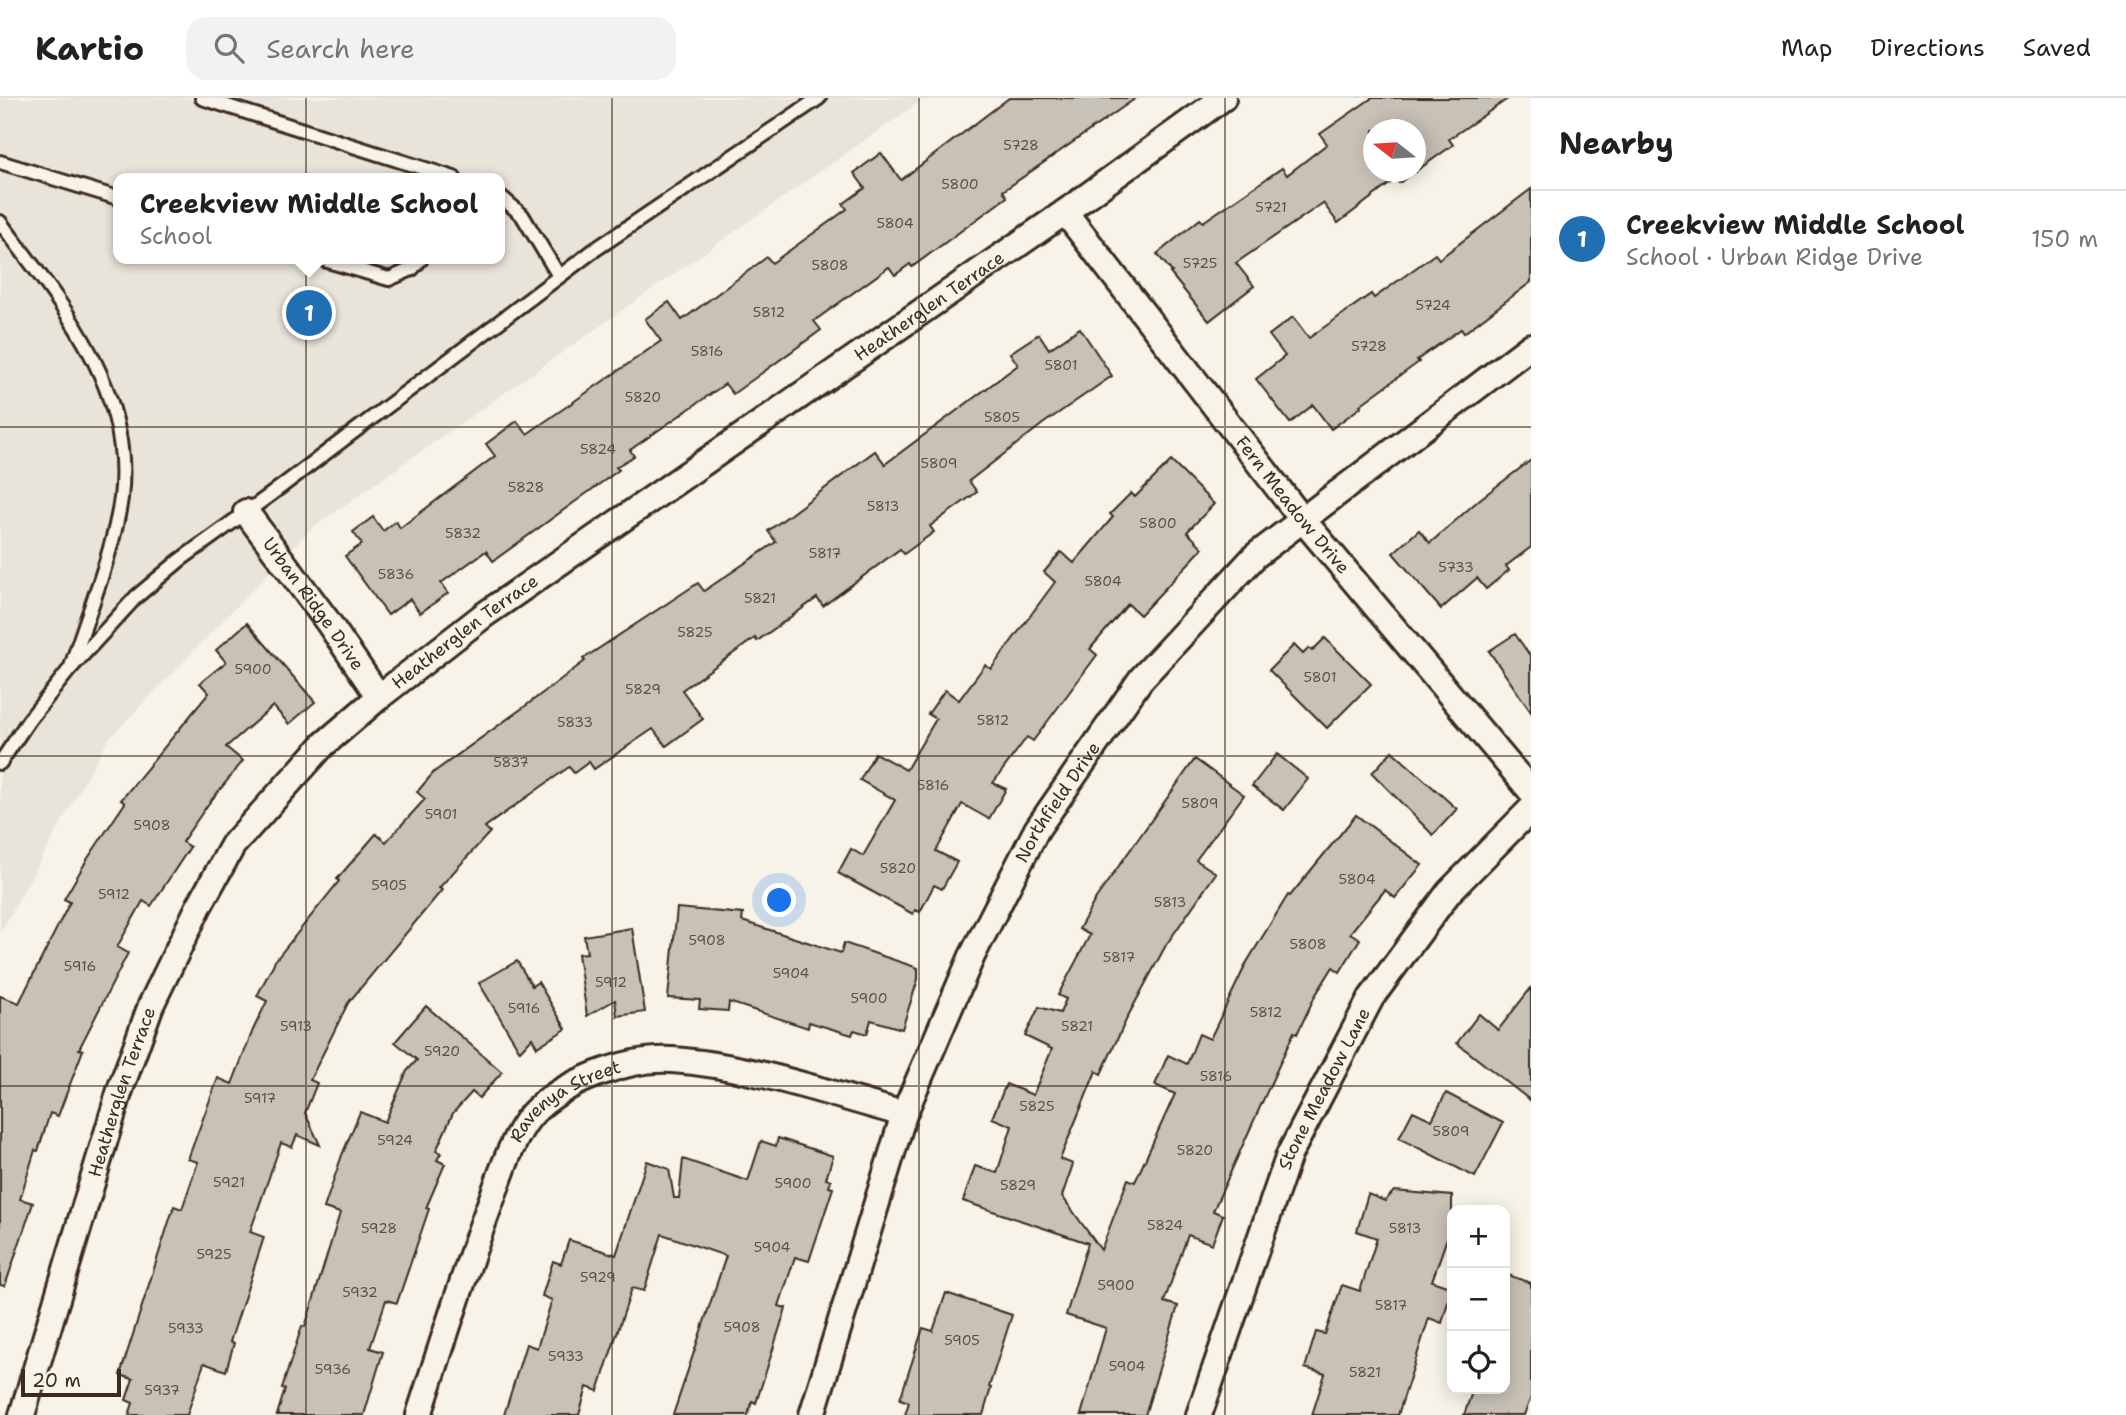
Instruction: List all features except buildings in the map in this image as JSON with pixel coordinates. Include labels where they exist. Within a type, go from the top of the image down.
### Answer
[{"type":"street","name":"Heatherglen Terrace","points":[[22,1415],[120,1090],[151,1005],[199,906],[233,845],[323,745],[379,696],[484,615],[1065,212],[1223,98]]},
{"type":"street","name":"Fern Meadow Drive","points":[[1065,212],[1302,519],[1531,790]]},
{"type":"street","name":"Northfield Drive","points":[[812,1415],[904,1114],[972,956],[1037,829],[1141,679],[1255,556],[1531,346]]},
{"type":"street","name":"Urban Ridge Drive","points":[[246,512],[379,696]]},
{"type":"street","name":"Stone Meadow Lane","points":[[1199,1415],[1289,1155],[1371,998],[1449,892],[1531,809]]},
{"type":"street","name":"Ravenya Street","points":[[419,1415],[467,1264],[507,1157],[531,1115],[554,1094],[628,1064],[669,1060],[723,1066],[904,1114]]},
{"type":"lane","points":[[202,98],[437,173]]},
{"type":"lane","points":[[0,763],[29,720],[69,670],[136,597],[180,560],[559,276],[819,98]]},
{"type":"lane","points":[[0,162],[113,196]]},
{"type":"lane","points":[[505,200],[522,215],[559,276]]},
{"type":"lane","points":[[0,222],[44,280],[89,347],[106,386],[118,427],[122,466],[121,496],[115,528],[69,670]]},
{"type":"lane","points":[[338,264],[389,279],[412,269],[416,264]]},
{"type":"shaded area","points":[[0,98],[925,98],[312,528],[107,741],[0,933]]},
{"type":"place","name":"Creekview Middle School","points":[[309,313]]}]
